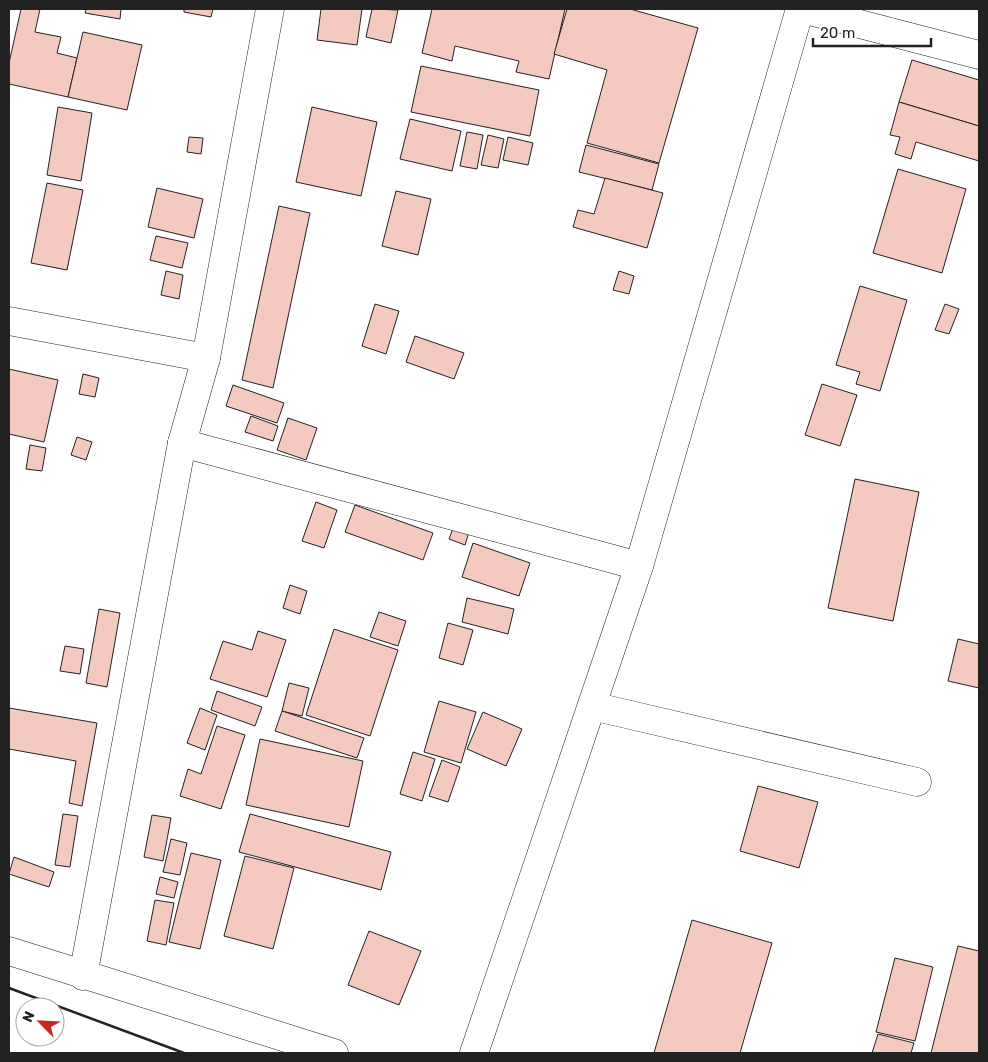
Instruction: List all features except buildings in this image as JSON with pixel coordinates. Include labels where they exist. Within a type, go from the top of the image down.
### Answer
[{"type":"street","points":[[83,976],[182,443],[206,358],[270,9]]},
{"type":"street","points":[[474,1053],[639,566],[801,9],[979,55]]},
{"type":"street","points":[[9,321],[206,358]]},
{"type":"street","points":[[182,443],[639,566]]},
{"type":"street","points":[[592,706],[917,782]]},
{"type":"street","points":[[9,951],[83,976],[334,1053]]},
{"type":"wall","points":[[9,988],[184,1053]]}]
